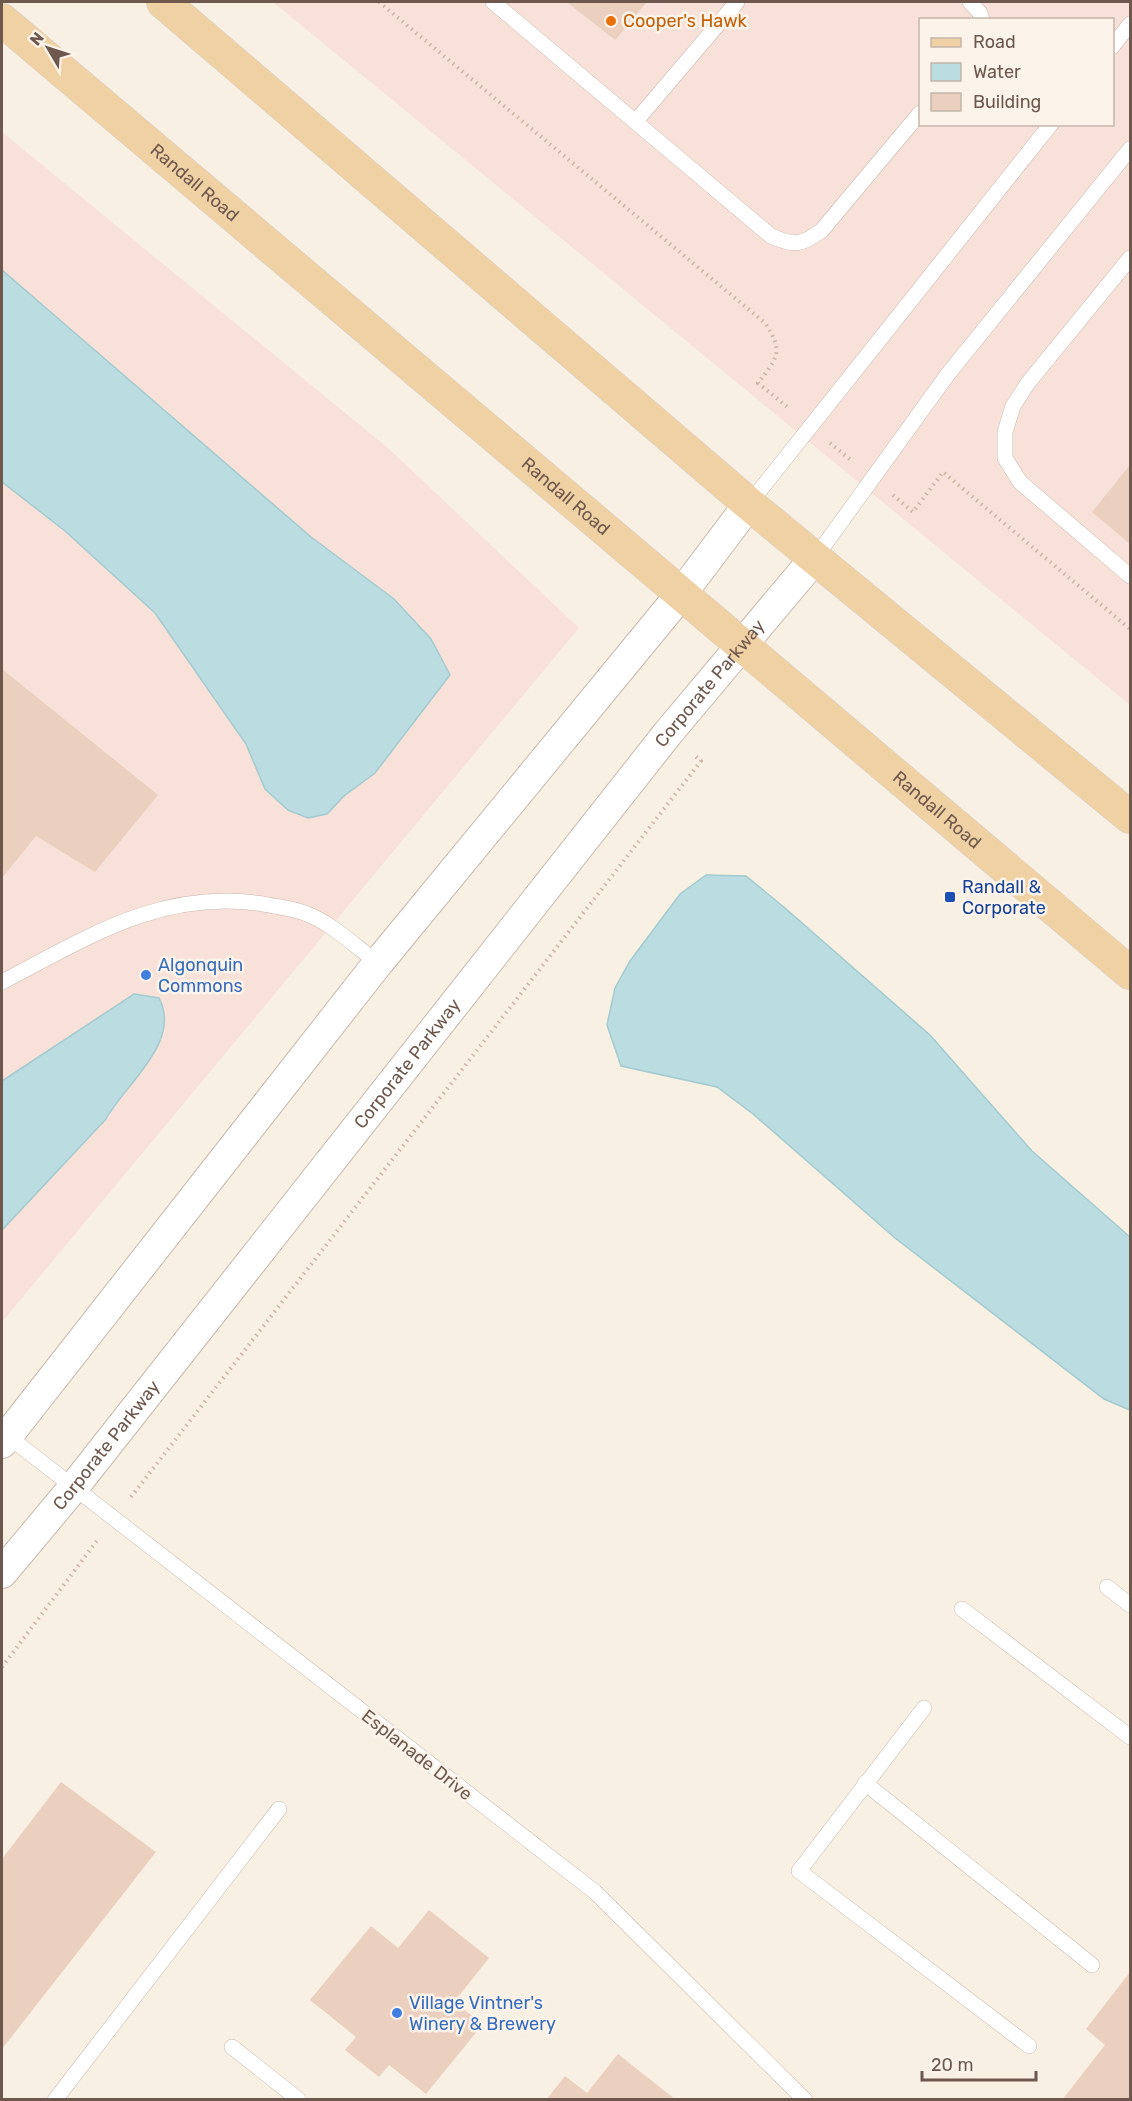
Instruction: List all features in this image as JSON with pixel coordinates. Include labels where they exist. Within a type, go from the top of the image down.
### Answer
[{"type":"main road","points":[[163,2],[749,504],[1131,817]]},
{"type":"main road","name":"Randall Road","points":[[2,20],[1131,973]]},
{"type":"street","points":[[4,1436],[378,963],[682,593],[749,504]]},
{"type":"street","name":"Corporate Parkway","points":[[2,1573],[73,1488],[668,733],[815,558]]},
{"type":"lane","points":[[493,2],[771,236],[790,244],[807,242],[822,230],[919,115]]},
{"type":"lane","points":[[636,121],[737,2]]},
{"type":"lane","points":[[970,2],[981,18]]},
{"type":"lane","points":[[1114,46],[1131,24]]},
{"type":"lane","points":[[749,504],[1049,126]]},
{"type":"lane","points":[[815,558],[948,374],[1131,149]]},
{"type":"lane","points":[[1131,258],[1028,383],[1013,406],[1005,432],[1005,458],[1020,482],[1131,576]]},
{"type":"lane","points":[[2,982],[104,930],[151,910],[199,902],[240,901],[308,914],[378,963]]},
{"type":"lane","name":"Esplanade Drive","points":[[4,1436],[595,1892],[799,2097]]},
{"type":"lane","points":[[1107,1587],[1131,1605]]},
{"type":"lane","points":[[962,1609],[1131,1737]]},
{"type":"lane","points":[[924,1708],[799,1871],[1029,2046]]},
{"type":"lane","points":[[866,1783],[1092,1965]]},
{"type":"lane","points":[[56,2100],[279,1809]]},
{"type":"lane","points":[[232,2047],[299,2100]]},
{"type":"path","points":[[379,2],[765,323],[776,340],[778,350],[775,361],[758,383],[913,512],[943,472],[1131,629]]},
{"type":"path","points":[[2,1667],[113,1519],[701,761]]},
{"type":"shaded area","points":[[273,2],[1130,2],[1130,705]]},
{"type":"shaded area","name":"Algonquin Commons","points":[[2,132],[388,448],[579,628],[2,1322]]},
{"type":"water","points":[[2,270],[311,537],[394,599],[431,639],[450,675],[375,773],[344,796],[327,814],[308,818],[288,810],[265,789],[246,744],[155,613],[65,531],[2,482]]},
{"type":"water","points":[[706,875],[746,876],[785,908],[930,1035],[1032,1151],[1130,1237],[1130,1410],[1104,1399],[895,1238],[753,1114],[717,1087],[621,1066],[607,1025],[615,988],[630,961],[680,894]]},
{"type":"water","points":[[134,994],[159,998],[164,1014],[163,1030],[158,1046],[149,1062],[106,1119],[2,1230],[2,1081]]},
{"type":"building","name":"Cooper's Hawk","points":[[567,2],[647,2],[615,40]]},
{"type":"building","points":[[1130,465],[1130,544],[1092,512]]},
{"type":"building","points":[[2,669],[158,795],[95,872],[36,836],[2,878]]},
{"type":"building","points":[[61,1782],[156,1852],[2,2049],[2,1859]]},
{"type":"building","name":"Village Vintner's Winery & Brewery","points":[[429,1910],[489,1958],[454,2002],[483,2024],[426,2094],[389,2065],[379,2077],[345,2050],[356,2037],[310,2000],[371,1926],[398,1948]]},
{"type":"building","points":[[1130,1972],[1130,2100],[1062,2100],[1105,2045],[1086,2029]]},
{"type":"building","points":[[618,2054],[676,2100],[546,2100],[565,2076],[587,2093]]},
{"type":"place","name":"Cooper's Hawk","points":[[611,21]]},
{"type":"place","name":"Randall & Corporate","points":[[950,897]]},
{"type":"place","name":"Algonquin Commons","points":[[146,975]]},
{"type":"place","name":"Village Vintner's Winery & Brewery","points":[[397,2013]]}]
